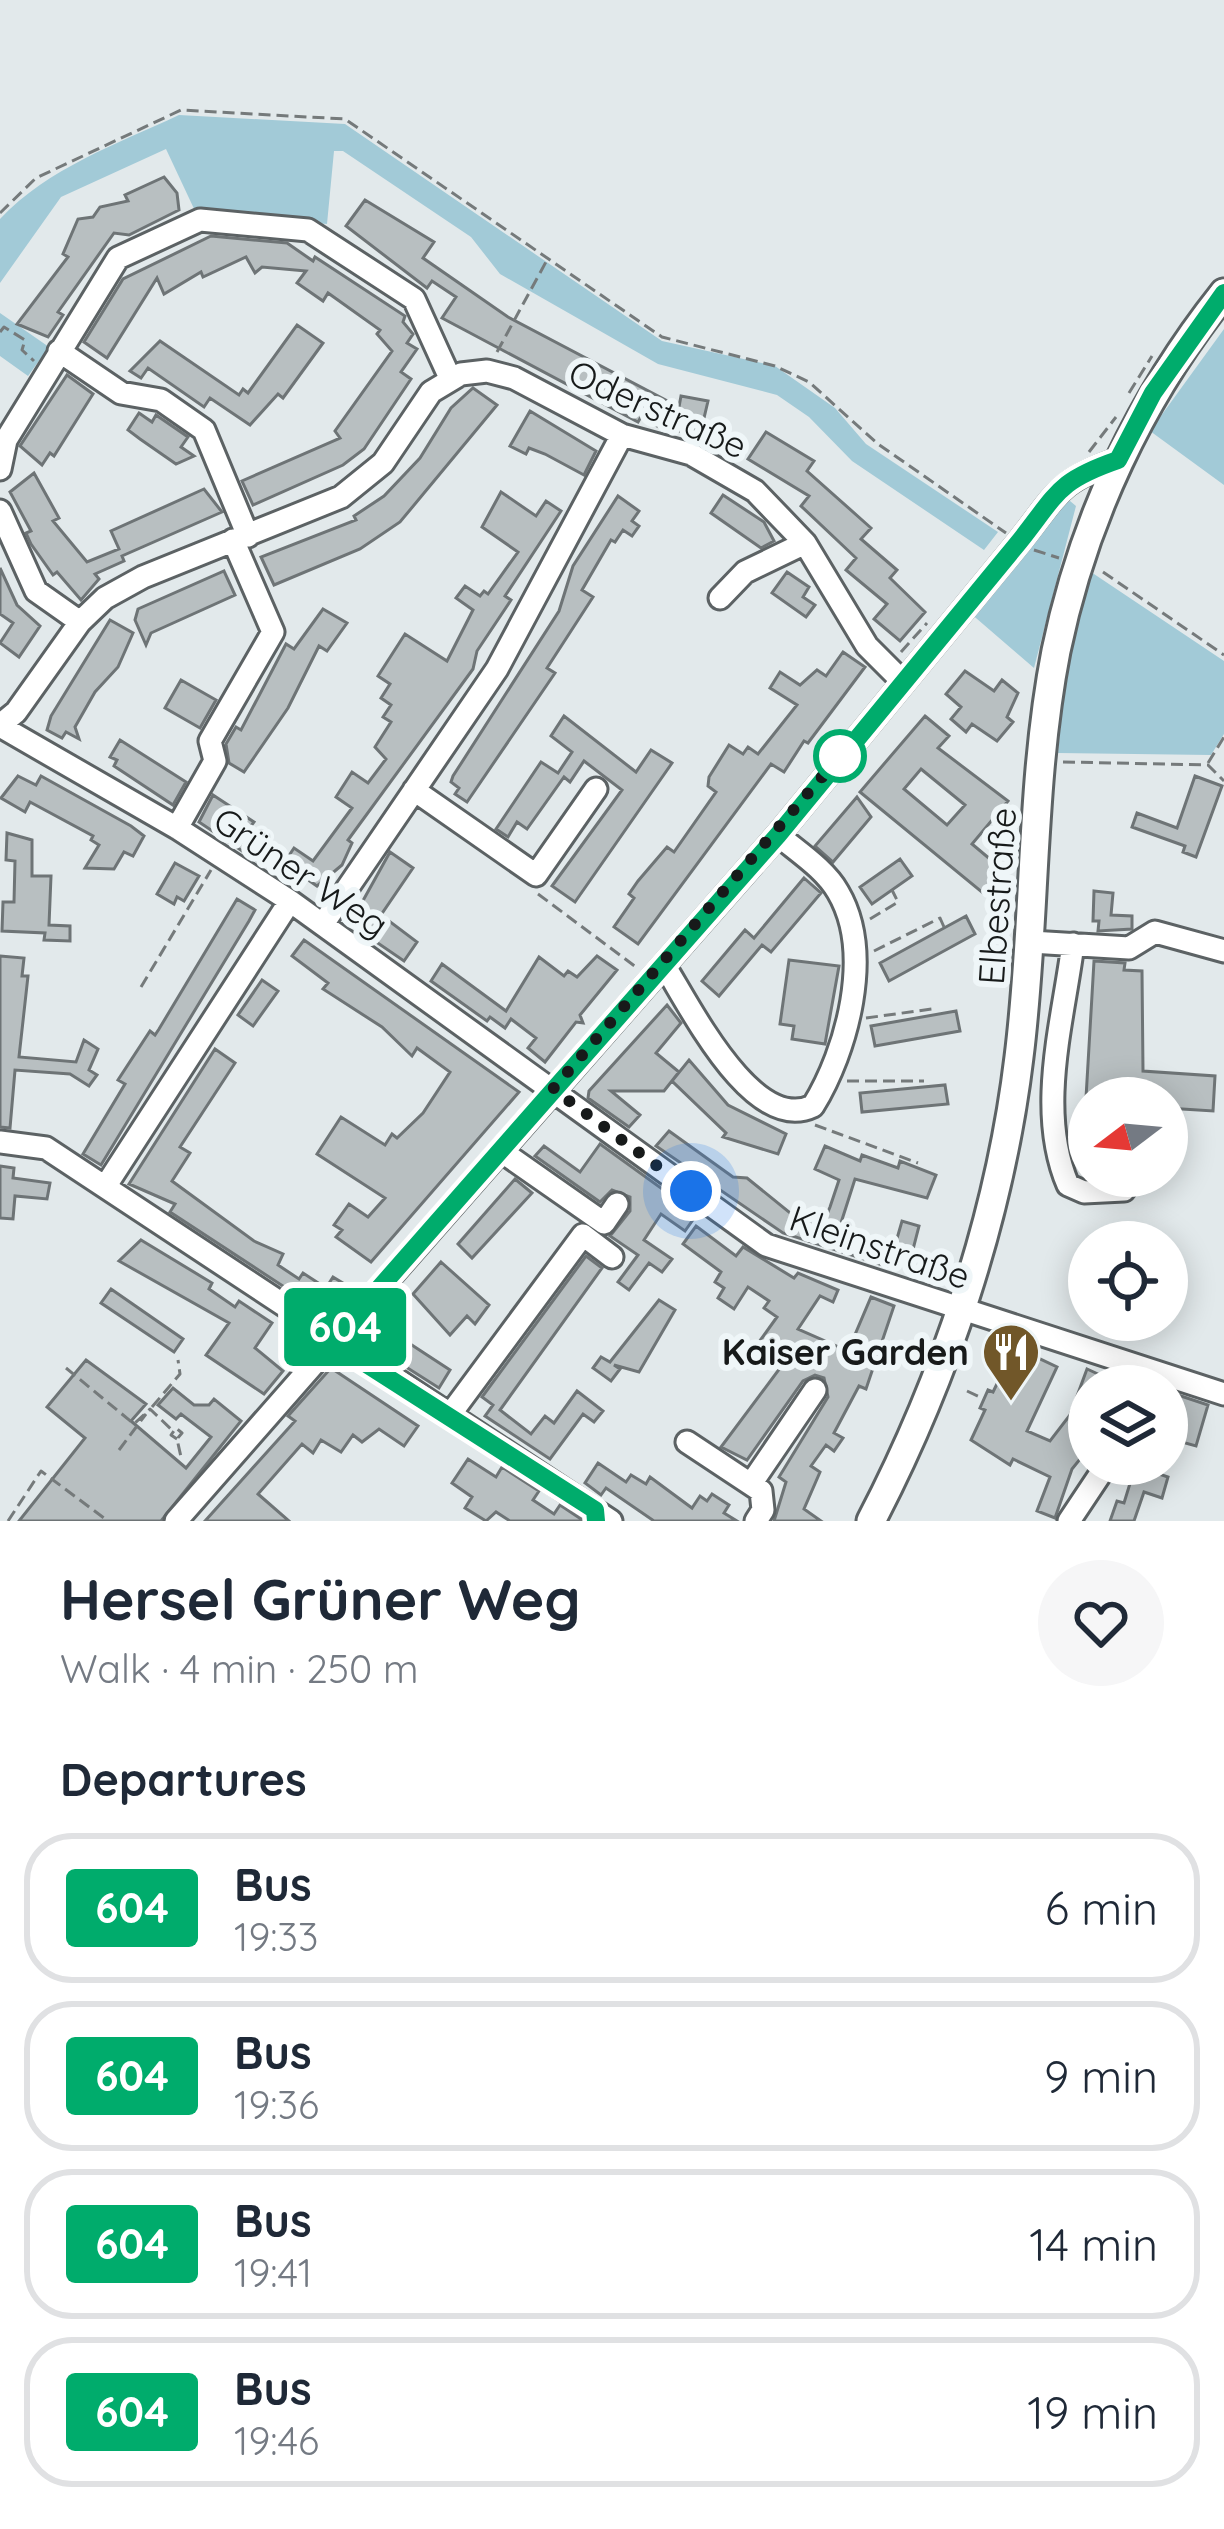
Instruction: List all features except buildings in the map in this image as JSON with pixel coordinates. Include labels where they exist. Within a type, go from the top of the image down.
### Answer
[{"type":"main road","name":"Elbestraße","points":[[871,1521],[895,1475],[959,1309],[997,1187],[1031,942],[1056,652],[1081,565],[1118,460],[1153,393],[1224,293]]},
{"type":"street","points":[[0,469],[6,440],[118,258],[200,220],[308,230],[414,299],[450,378]]},
{"type":"street","points":[[53,359],[121,393],[161,400],[204,430],[273,632],[210,741],[215,761],[177,828]]},
{"type":"street","points":[[0,726],[16,712],[80,622],[105,598],[142,577],[341,496],[383,463],[417,407],[450,378],[487,371]]},
{"type":"street","name":"Oderstraße","points":[[487,371],[514,378],[622,436],[691,454],[728,473],[786,518],[867,646],[902,681]]},
{"type":"street","points":[[323,924],[497,669],[622,436]]},
{"type":"street","points":[[176,1521],[778,835],[1066,481],[1118,460]]},
{"type":"street","points":[[1045,509],[1066,493],[1105,494]]},
{"type":"street","points":[[0,511],[36,591],[80,622]]},
{"type":"street","points":[[720,598],[745,572],[805,543]]},
{"type":"street","name":"Grüner Weg","points":[[0,726],[220,856],[553,1089]]},
{"type":"street","points":[[414,790],[536,875],[596,789]]},
{"type":"street","points":[[658,972],[736,1076],[760,1100],[801,1112],[813,1106],[846,1018],[854,952],[851,922],[827,877],[778,835]]},
{"type":"street","points":[[105,1187],[290,902]]},
{"type":"street","points":[[1031,942],[1129,948],[1155,932],[1224,951]]},
{"type":"street","points":[[1068,1183],[1054,1152],[1052,1102],[1073,944]]},
{"type":"street","name":"Kleinstraße","points":[[553,1089],[766,1245],[1117,1365]]},
{"type":"street","points":[[0,1142],[46,1148],[600,1518]]},
{"type":"street","points":[[501,1151],[604,1223],[617,1204]]},
{"type":"street","points":[[449,1416],[583,1234],[612,1256]]},
{"type":"street","name":"Kleinstraße","points":[[1188,1386],[1224,1394]]},
{"type":"street","points":[[751,1484],[814,1390]]},
{"type":"street","points":[[687,1442],[761,1491],[764,1510],[756,1521]]},
{"type":"street","points":[[1070,1521],[1093,1485]]},
{"type":"path","points":[[0,213],[36,178],[181,110],[345,118],[662,337],[775,366],[809,382],[878,444],[1019,542],[1112,576],[1224,656]]},
{"type":"path","points":[[487,371],[548,259]]},
{"type":"path","points":[[0,332],[4,327],[25,340],[22,350],[53,359]]},
{"type":"path","points":[[1208,765],[1224,737]]},
{"type":"path","points":[[1043,762],[1208,765],[1224,781]]},
{"type":"path","points":[[141,987],[220,856]]},
{"type":"path","points":[[536,875],[536,892],[658,972]]},
{"type":"path","points":[[851,922],[871,918],[898,902],[892,890]]},
{"type":"path","points":[[854,952],[875,951],[940,918],[944,927]]},
{"type":"path","points":[[846,1018],[932,1009]]},
{"type":"path","points":[[827,1078],[924,1081]]},
{"type":"path","points":[[801,1112],[808,1123],[918,1163]]},
{"type":"path","points":[[119,1450],[181,1374],[178,1360]]},
{"type":"path","points":[[66,1368],[134,1424],[150,1409]]},
{"type":"path","points":[[967,1391],[984,1399]]},
{"type":"path","points":[[151,1395],[158,1400]]},
{"type":"path","points":[[150,1409],[182,1433],[177,1439],[181,1457]]},
{"type":"path","points":[[8,1521],[41,1471],[108,1521]]},
{"type":"shaded area","points":[[179,115],[345,124],[662,341],[775,366],[835,408],[866,444],[998,532],[984,550],[852,461],[809,417],[777,395],[658,364],[500,274],[471,237],[343,151],[334,151],[327,224],[196,213],[166,149],[61,197],[0,283],[0,219],[19,201],[84,159]]},
{"type":"shaded area","points":[[0,313],[49,347],[28,376],[0,356]]},
{"type":"shaded area","points":[[1224,329],[1224,485],[1150,431]]},
{"type":"shaded area","points":[[1070,501],[1076,506],[1034,668],[969,612],[994,582],[998,585],[1003,572],[1058,507]]},
{"type":"shaded area","points":[[1091,572],[1224,661],[1224,734],[1211,755],[1058,753],[1067,658]]},
{"type":"bus line","name":"604","points":[[596,1521],[595,1510],[332,1342],[778,835],[1019,542],[1055,490],[1081,473],[1118,460],[1153,393],[1224,293]]},
{"type":"place","name":"Kaiser Garden","points":[[1011,1403]]},
{"type":"route","points":[[691,1191],[553,1089],[778,835],[840,756]]}]
